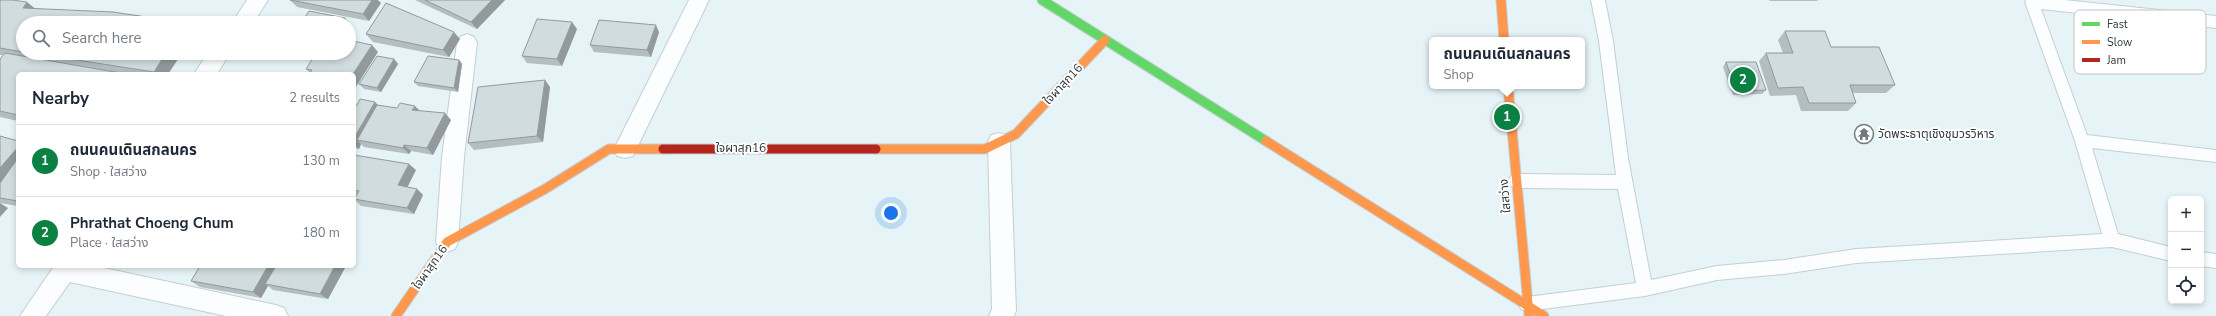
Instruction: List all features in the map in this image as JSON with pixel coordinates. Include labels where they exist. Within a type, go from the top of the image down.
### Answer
[{"type":"street","points":[[247,16],[258,0]]},
{"type":"street","points":[[625,149],[699,0]]},
{"type":"street","points":[[1042,0],[1528,310],[1544,316]]},
{"type":"street","points":[[1501,0],[1504,37]]},
{"type":"street","name":"ใจผาสุก16","points":[[396,316],[447,242],[545,189],[609,149],[986,149],[1016,134],[1105,40]]},
{"type":"street","points":[[447,242],[453,157],[467,43]]},
{"type":"street","points":[[206,72],[215,60]]},
{"type":"street","name":"ใสสว่าง","points":[[1508,89],[1528,310]]},
{"type":"street","points":[[999,142],[1004,311],[1000,316]]},
{"type":"street","points":[[32,316],[66,268],[276,316]]},
{"type":"lane","points":[[1598,0],[1606,41],[1620,158],[1645,289]]},
{"type":"lane","points":[[2106,10],[2032,2],[2082,141],[2112,240]]},
{"type":"lane","points":[[2206,21],[2216,22]]},
{"type":"lane","points":[[2082,141],[2216,156]]},
{"type":"lane","points":[[1516,181],[1624,182]]},
{"type":"lane","points":[[1528,310],[1645,289],[1717,273],[1784,267],[1856,256],[2112,240],[2168,253]]},
{"type":"lane","points":[[2204,259],[2216,261]]},
{"type":"building","points":[[0,0],[27,2],[23,8],[113,12],[140,16],[16,16],[16,51],[0,48]]},
{"type":"building","points":[[290,0],[372,0],[363,14]]},
{"type":"building","points":[[425,0],[492,0],[471,22]]},
{"type":"building","points":[[386,3],[454,32],[443,50],[366,34]]},
{"type":"building","points":[[309,11],[335,16],[306,16]]},
{"type":"building","points":[[537,19],[572,22],[557,59],[522,56]]},
{"type":"building","points":[[599,20],[656,25],[647,50],[590,45]]},
{"type":"building","points":[[1785,31],[1825,31],[1831,47],[1879,47],[1895,85],[1850,85],[1856,103],[1809,103],[1803,87],[1778,88],[1766,53],[1793,53]]},
{"type":"building","points":[[356,42],[372,45],[354,72],[310,72],[312,70],[306,69],[312,60],[356,60]]},
{"type":"building","points":[[5,53],[16,55],[16,60],[45,60],[114,72],[16,72],[16,115],[0,111],[0,59]]},
{"type":"building","points":[[377,56],[394,59],[377,88],[359,84]]},
{"type":"building","points":[[428,56],[459,60],[454,88],[414,82]]},
{"type":"building","points":[[77,60],[162,60],[154,72]]},
{"type":"building","points":[[1726,62],[1756,62],[1766,90],[1736,91]]},
{"type":"building","points":[[545,80],[537,136],[468,143],[478,87]]},
{"type":"building","points":[[360,99],[375,102],[356,135],[356,105]]},
{"type":"building","points":[[400,103],[415,106],[412,110],[445,113],[427,148],[404,145],[403,148],[357,140],[377,105],[397,108]]},
{"type":"building","points":[[0,136],[16,140],[16,149],[0,168]]},
{"type":"building","points":[[356,155],[409,164],[398,185],[417,189],[407,208],[356,199],[359,191],[356,190]]},
{"type":"building","points":[[16,161],[16,201],[0,198],[0,183]]},
{"type":"building","points":[[199,268],[267,268],[253,292],[191,281]]},
{"type":"building","points":[[275,268],[334,268],[320,294],[265,284]]},
{"type":"traffic: fast","points":[[1042,0],[1266,141]]},
{"type":"traffic: slow","points":[[1501,0],[1504,37]]},
{"type":"traffic: slow","points":[[876,149],[985,149],[1016,134],[1105,40]]},
{"type":"traffic: slow","points":[[1508,89],[1529,315]]},
{"type":"traffic: slow","points":[[1266,141],[1544,316]]},
{"type":"traffic: slow","points":[[396,316],[447,242],[545,189],[609,149],[663,149]]},
{"type":"traffic: jam","points":[[663,149],[876,149]]},
{"type":"place","name":"Phrathat Choeng Chum","points":[[1743,80]]},
{"type":"place","name":"ถนนคนเดินสกลนคร","points":[[1507,117]]},
{"type":"place","name":"วัดพระธาตุเชิงชุมวรวิหาร","points":[[1864,134]]}]
